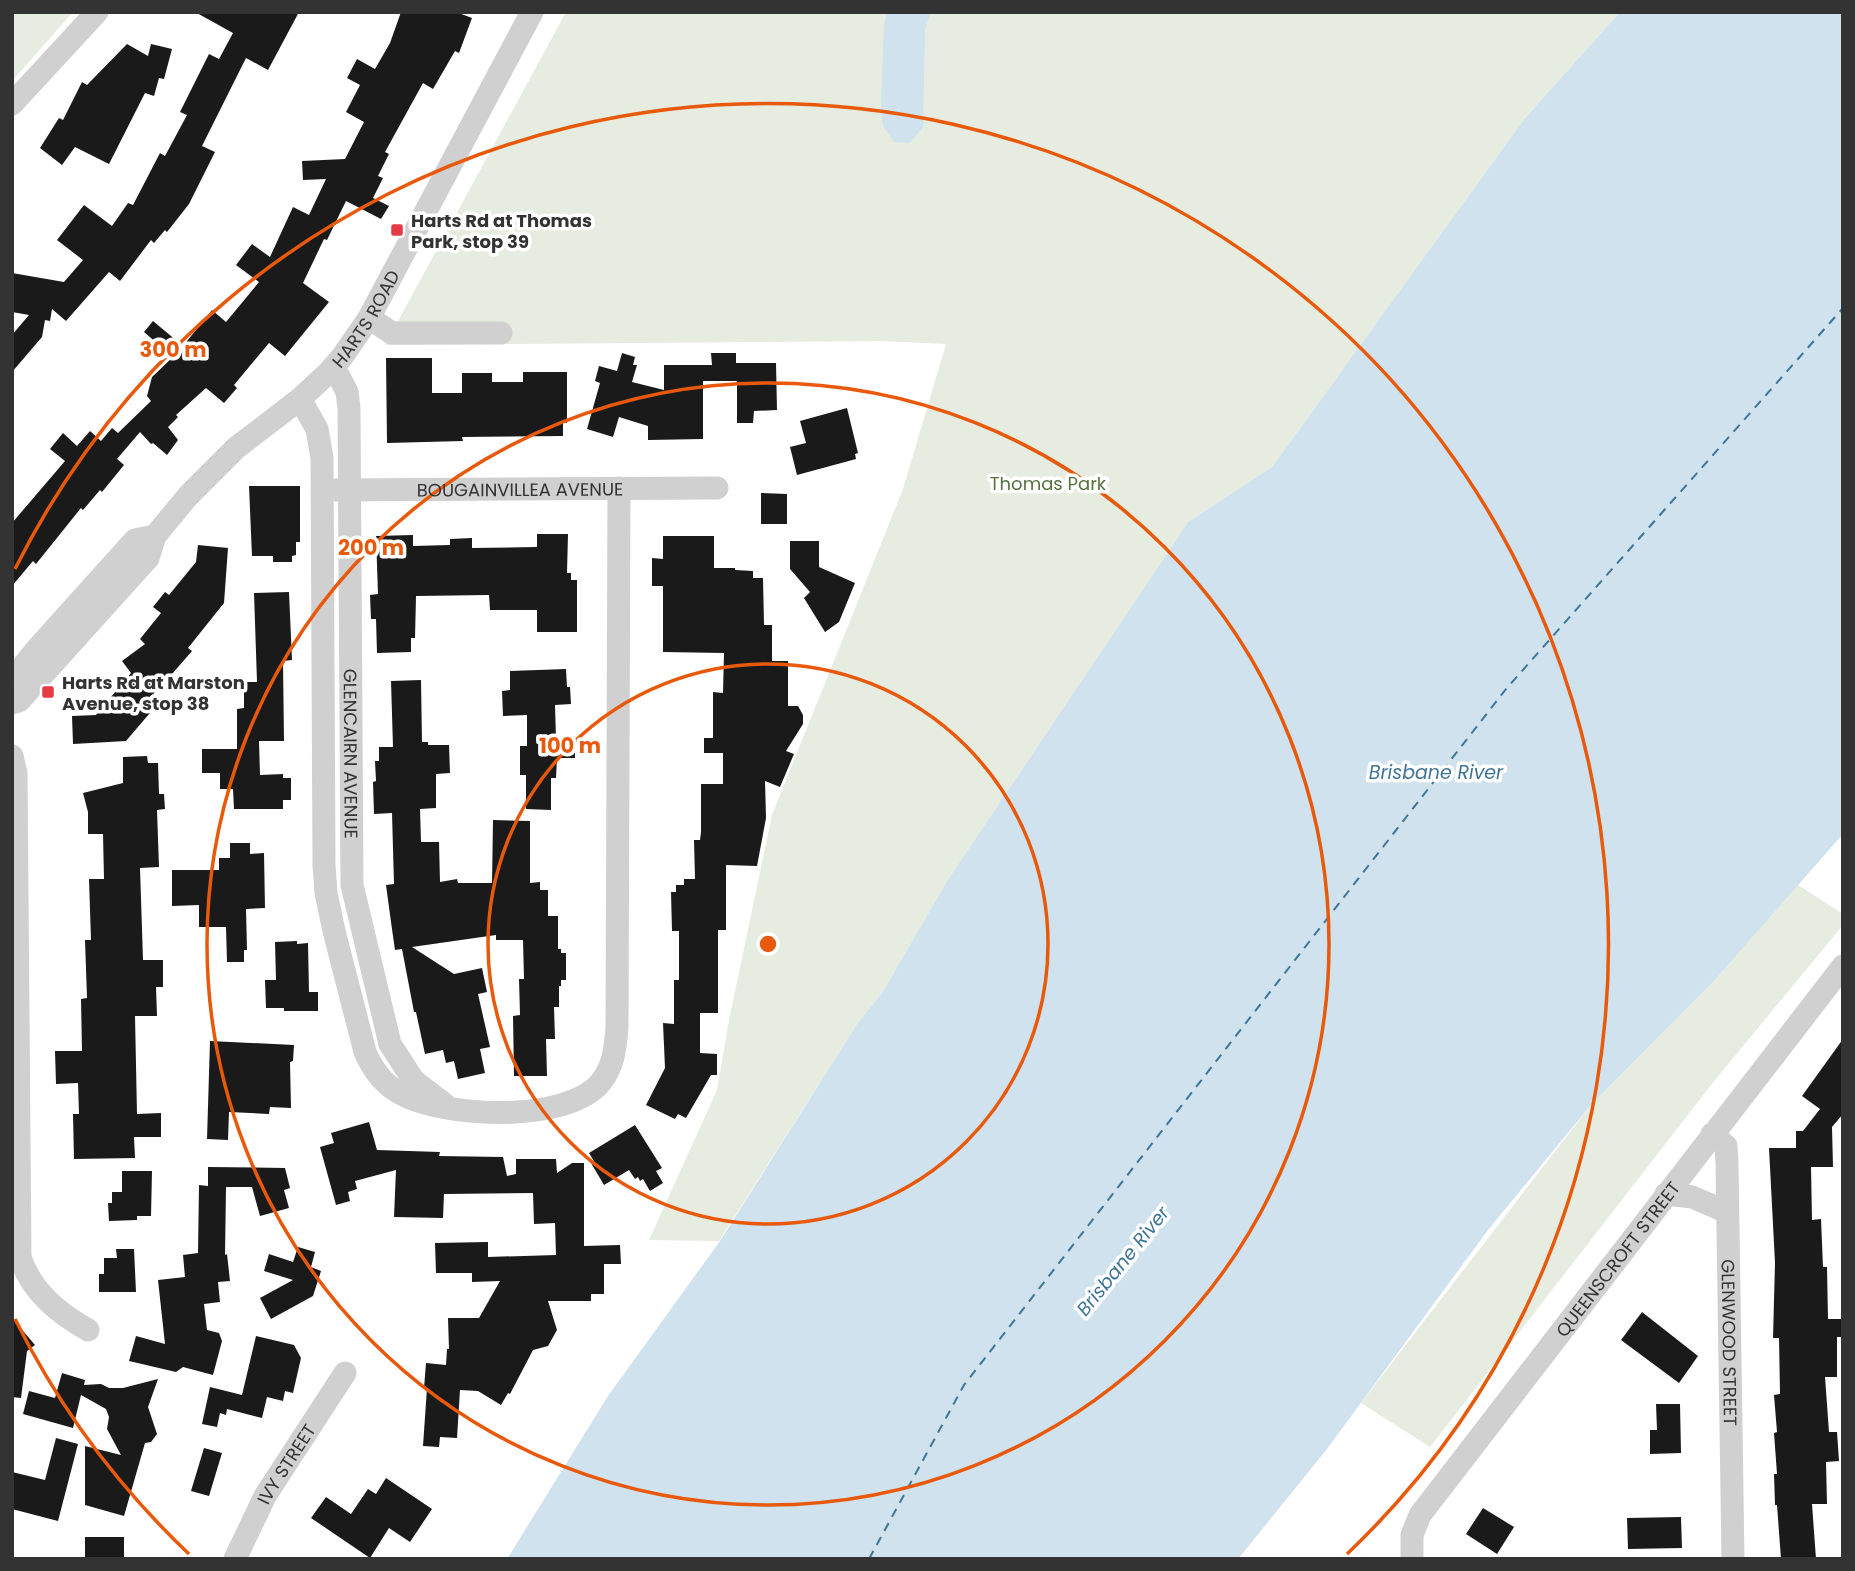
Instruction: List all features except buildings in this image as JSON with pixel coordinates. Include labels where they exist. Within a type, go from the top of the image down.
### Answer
[{"type":"street","points":[[12,104],[97,12]]},
{"type":"street","name":"HARTS ROAD","points":[[12,704],[19,701],[55,663],[148,558],[155,536],[218,465],[300,399],[334,367],[369,318],[532,12]]},
{"type":"street","points":[[369,318],[392,333],[501,333]]},
{"type":"street","name":"GLENCAIRN AVENUE","points":[[334,367],[348,400],[352,885],[390,1044],[401,1064],[422,1088],[457,1110]]},
{"type":"street","name":"GLENCAIRN AVENUE","points":[[300,399],[318,432],[322,458],[324,865],[327,898],[361,1042],[372,1066],[383,1081],[399,1094],[424,1104],[496,1113],[554,1108],[590,1093],[614,1062],[617,1028],[619,488]]},
{"type":"street","name":"BOUGAINVILLEA AVENUE","points":[[323,491],[717,488]]},
{"type":"street","name":"HARTS ROAD","points":[[12,680],[135,540],[155,536]]},
{"type":"street","points":[[12,756],[16,773],[16,1241],[22,1264],[36,1288],[56,1309],[88,1330]]},
{"type":"street","name":"QUEENSCROFT STREET","points":[[1412,1559],[1412,1535],[1420,1515],[1843,966]]},
{"type":"street","name":"GLENWOOD STREET","points":[[1712,1134],[1726,1148],[1733,1559]]},
{"type":"street","points":[[1665,1194],[1692,1197],[1727,1212]]},
{"type":"street","name":"IVY STREET","points":[[235,1559],[265,1496],[345,1373]]},
{"type":"green space","points":[[12,12],[73,12],[12,81]]},
{"type":"green space","name":"Thomas Park","points":[[566,12],[1620,12],[1525,118],[1272,467],[1188,522],[947,881],[882,993],[857,1024],[719,1241],[649,1240],[717,1090],[772,815],[903,489],[946,344],[882,341],[385,345]]},
{"type":"green space","points":[[1798,885],[1843,914],[1843,925],[1715,1080],[1430,1447],[1361,1403],[1590,1106],[1714,981]]},
{"type":"water","points":[[887,12],[931,12],[925,29],[923,127],[910,143],[894,142],[883,126],[881,108],[884,25]]},
{"type":"water","name":"Brisbane River","points":[[1620,12],[1843,12],[1843,834],[1714,981],[1590,1106],[1488,1230],[1327,1449],[1238,1559],[507,1559],[608,1396],[720,1241],[857,1024],[882,993],[947,881],[1188,522],[1272,467],[1525,118]]},
{"type":"ferry route","points":[[869,1559],[964,1385],[1506,689],[1843,308]]},
{"type":"place","name":"Harts Rd at Thomas Park, stop 39","points":[[397,230]]},
{"type":"place","name":"Harts Rd at Marston Avenue, stop 38","points":[[48,692]]}]
